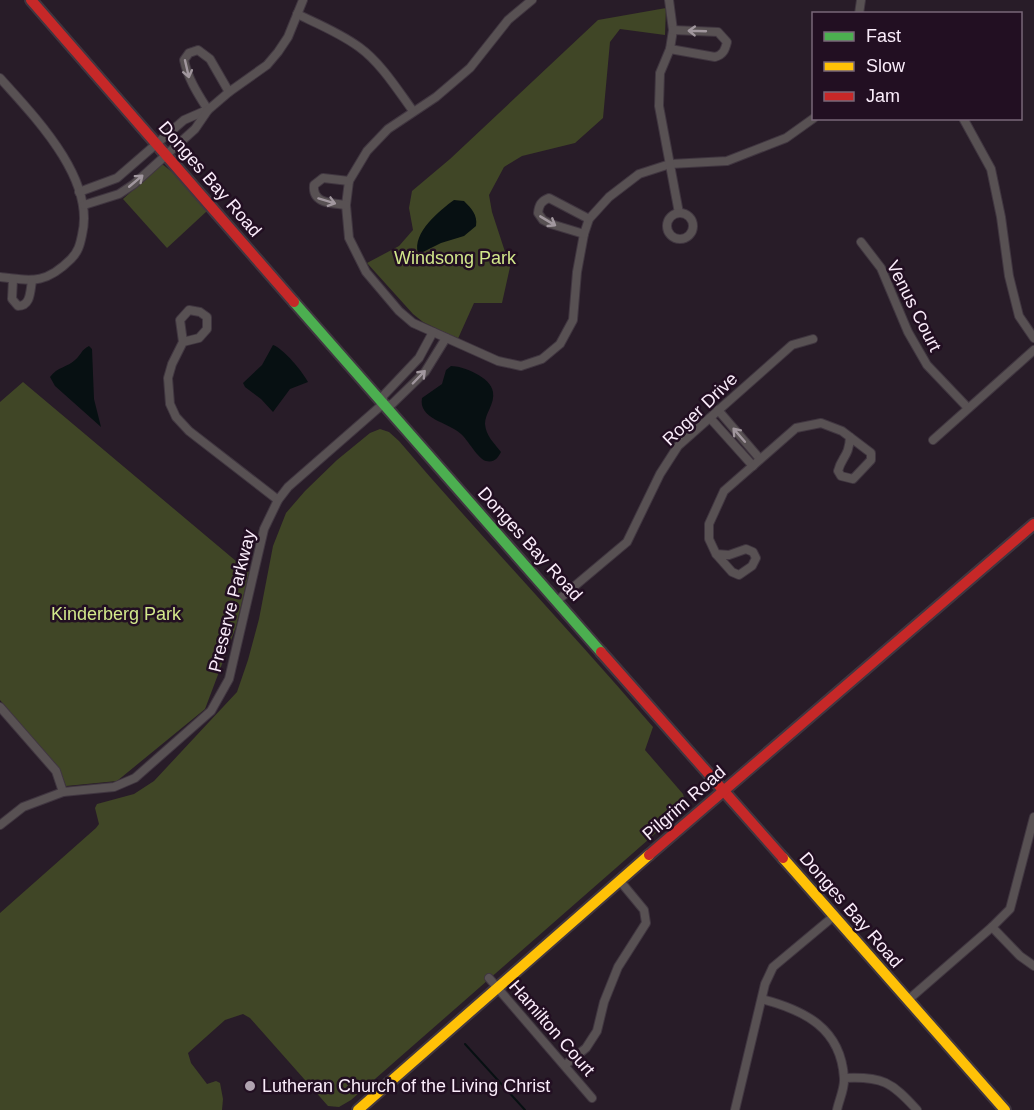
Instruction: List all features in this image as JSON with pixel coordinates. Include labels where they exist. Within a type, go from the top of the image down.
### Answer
[{"type":"street","name":"Donges Bay Road","points":[[31,0],[383,404],[1005,1110]]},
{"type":"street","points":[[84,205],[119,194],[195,129],[208,110],[267,65],[288,37],[303,0]]},
{"type":"street","points":[[532,0],[508,20],[470,68],[436,97],[388,129],[367,151],[349,181],[346,205],[349,238],[366,272],[399,311],[413,323],[498,361],[521,366],[542,359],[560,344],[573,320],[577,272],[584,234],[589,219],[609,197],[639,174],[670,165],[727,161],[786,138],[812,119]]},
{"type":"street","points":[[669,0],[673,30],[670,49],[660,73],[659,106],[679,213]]},
{"type":"street","points":[[297,15],[338,33],[361,48],[413,111]]},
{"type":"street","points":[[670,49],[715,57],[725,50],[727,42],[718,32],[673,30]]},
{"type":"street","points":[[208,110],[186,70],[184,60],[189,53],[198,50],[210,59],[229,92]]},
{"type":"street","points":[[0,78],[39,121],[67,164],[84,205],[84,228],[78,252],[57,273],[32,281],[0,277]]},
{"type":"street","points":[[79,192],[117,177],[184,120],[208,110]]},
{"type":"street","points":[[964,120],[991,169],[1011,286],[1019,316],[1034,338]]},
{"type":"street","points":[[346,205],[317,199],[314,191],[318,181],[323,178],[349,181]]},
{"type":"street","points":[[584,234],[543,220],[538,213],[539,206],[543,200],[549,198],[589,219]]},
{"type":"street","name":"Venus Court","points":[[861,242],[881,268],[908,332],[927,365],[968,408]]},
{"type":"street","points":[[13,279],[12,299],[18,306],[28,303],[32,281]]},
{"type":"street","points":[[183,342],[199,338],[203,334],[207,329],[207,317],[200,312],[189,310],[180,320],[183,342],[168,378],[170,404],[176,417],[189,432],[278,500]]},
{"type":"street","points":[[433,332],[419,358],[383,396],[383,404],[391,405],[425,372],[446,338]]},
{"type":"street","name":"Roger Drive","points":[[558,600],[627,542],[660,474],[678,446],[792,345],[813,339]]},
{"type":"street","points":[[933,440],[1034,350]]},
{"type":"street","name":"Preserve Parkway","points":[[0,825],[23,807],[63,792],[114,787],[135,778],[211,711],[229,679],[264,529],[278,500],[288,487],[383,404]]},
{"type":"street","points":[[718,410],[760,459]]},
{"type":"street","points":[[710,418],[753,466]]},
{"type":"street","points":[[716,554],[729,555],[746,549],[753,552],[756,558],[752,566],[739,575],[732,572],[716,554],[709,539],[709,524],[724,491],[760,459],[796,428],[821,423],[842,431],[850,437],[871,453],[871,460],[853,479],[846,479],[838,471],[848,454],[850,437]]},
{"type":"street","name":"Pilgrim Road","points":[[358,1110],[724,790],[1034,524]]},
{"type":"street","points":[[0,707],[56,771],[63,792]]},
{"type":"street","points":[[908,1000],[1010,909],[1034,817]]},
{"type":"street","points":[[564,1065],[586,1048],[597,1031],[604,1002],[618,967],[646,923],[644,910],[620,881]]},
{"type":"street","points":[[735,1110],[765,984],[773,968],[834,916]]},
{"type":"street","points":[[992,927],[1020,956],[1034,966]]},
{"type":"street","name":"Hamilton Court","points":[[489,978],[592,1098]]},
{"type":"street","points":[[762,999],[790,1006],[809,1016],[825,1031],[837,1048],[844,1078],[837,1110]]},
{"type":"street","points":[[844,1078],[863,1077],[881,1080],[900,1091],[917,1110]]},
{"type":"green space","name":"Windsong Park","points":[[666,8],[665,35],[620,29],[610,42],[603,118],[575,143],[522,156],[504,167],[489,195],[492,212],[510,267],[502,303],[474,303],[456,343],[446,333],[423,322],[413,314],[367,263],[399,246],[413,230],[409,208],[412,191],[450,159],[598,20]]},
{"type":"green space","points":[[162,164],[176,175],[207,211],[167,248],[123,199]]},
{"type":"green space","name":"Kinderberg Park","points":[[23,382],[249,572],[236,627],[205,709],[117,781],[66,786],[60,770],[0,700],[0,402]]},
{"type":"green space","points":[[380,429],[389,432],[399,441],[653,727],[645,750],[683,794],[685,802],[681,811],[351,1100],[339,1107],[328,1106],[250,1018],[243,1014],[225,1020],[188,1053],[191,1063],[207,1084],[216,1081],[220,1083],[223,1099],[222,1110],[0,1110],[0,913],[96,828],[99,824],[95,808],[97,804],[134,794],[154,781],[237,692],[259,619],[273,546],[286,513],[337,460],[370,433]]},
{"type":"shaded area","points":[[454,200],[464,201],[469,206],[475,215],[476,226],[464,236],[418,253],[417,245],[423,230]]},
{"type":"shaded area","points":[[273,345],[292,361],[308,382],[290,389],[273,412],[243,383],[262,365]]},
{"type":"shaded area","points":[[89,346],[92,349],[94,399],[101,427],[55,386],[50,377],[72,362]]},
{"type":"shaded area","points":[[451,366],[476,373],[491,387],[493,401],[485,424],[489,436],[501,452],[493,461],[483,460],[461,434],[429,415],[422,405],[422,398],[442,384],[446,370]]},
{"type":"waterway","points":[[465,1044],[525,1110]]},
{"type":"traffic: fast","points":[[294,302],[601,652]]},
{"type":"traffic: slow","points":[[358,1110],[649,855]]},
{"type":"traffic: slow","points":[[783,858],[1005,1110]]},
{"type":"traffic: jam","points":[[31,0],[294,302]]},
{"type":"traffic: jam","points":[[649,855],[1034,524]]},
{"type":"traffic: jam","points":[[601,652],[783,858]]},
{"type":"place","name":"Lutheran Church of the Living Christ","points":[[250,1086]]}]
